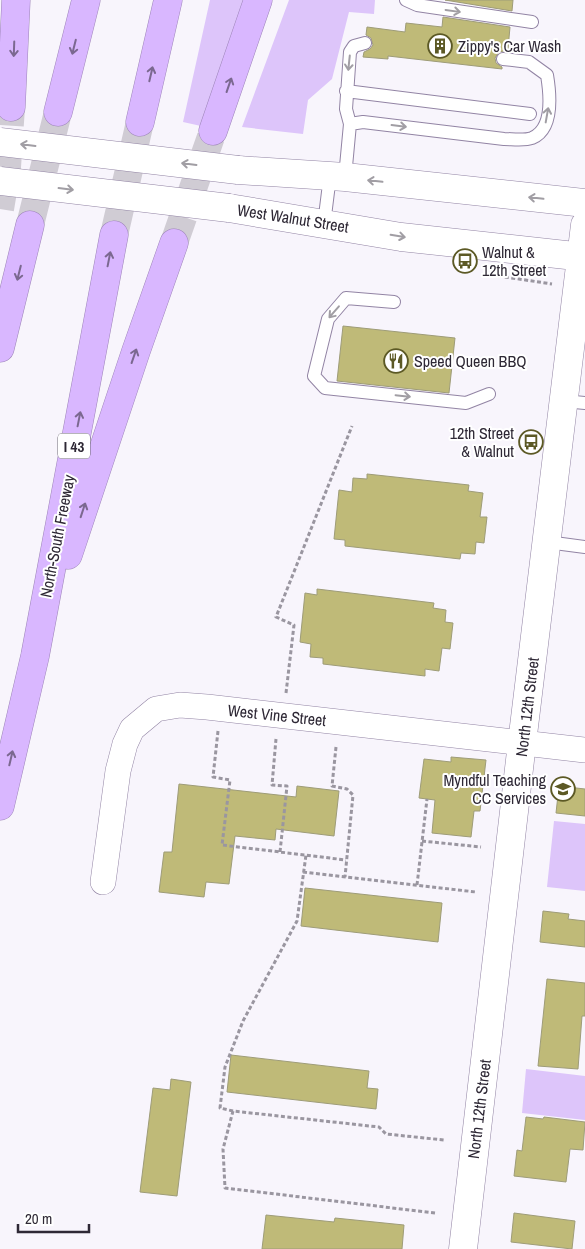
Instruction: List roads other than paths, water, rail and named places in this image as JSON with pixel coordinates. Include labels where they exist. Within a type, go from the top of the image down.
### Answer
[{"type":"highway","points":[[11,107],[16,0]]},
{"type":"highway","points":[[58,112],[86,0]]},
{"type":"highway","points":[[140,122],[168,0]]},
{"type":"highway","points":[[214,131],[258,0]]},
{"type":"highway","points":[[0,348],[30,226]]},
{"type":"highway","name":"North-South Freeway","points":[[0,806],[35,656],[114,236]]},
{"type":"highway","points":[[35,656],[136,351],[174,243]]},
{"type":"main road","points":[[0,142],[238,170],[338,177],[585,203]]},
{"type":"main road","name":"West Walnut Street","points":[[0,181],[229,208],[401,236],[583,256]]},
{"type":"main road","name":"North 12th Street","points":[[463,1249],[547,542],[575,402],[585,225]]},
{"type":"street","name":"West Vine Street","points":[[103,882],[118,771],[125,744],[132,729],[156,709],[180,705],[207,707],[585,750]]},
{"type":"lane","points":[[406,0],[417,6],[532,22]]},
{"type":"lane","points":[[324,224],[338,177],[350,124],[346,109],[346,91],[350,52],[354,46],[365,43]]},
{"type":"lane","points":[[350,124],[363,122],[504,138],[532,138],[545,124],[550,92],[547,75],[529,62],[503,59]]},
{"type":"lane","points":[[346,91],[530,114]]},
{"type":"lane","points":[[394,302],[346,298],[328,320],[314,376],[325,388],[466,403],[489,394]]},
{"type":"lane","points":[[547,542],[585,547]]},
{"type":"tunnel","points":[[0,209],[7,167],[11,107]]},
{"type":"tunnel","points":[[30,225],[58,112]]},
{"type":"tunnel","points":[[114,235],[140,122]]},
{"type":"tunnel","points":[[174,243],[213,131]]},
{"type":"place","name":"Zippy's Car Wash","points":[[440,46]]},
{"type":"place","name":"Walnut & 12th Street","points":[[465,261]]},
{"type":"place","name":"Speed Queen BBQ","points":[[396,361]]},
{"type":"place","name":"12th Street & Walnut","points":[[531,442]]},
{"type":"place","name":"Myndful Teaching CC Services","points":[[563,789]]}]
